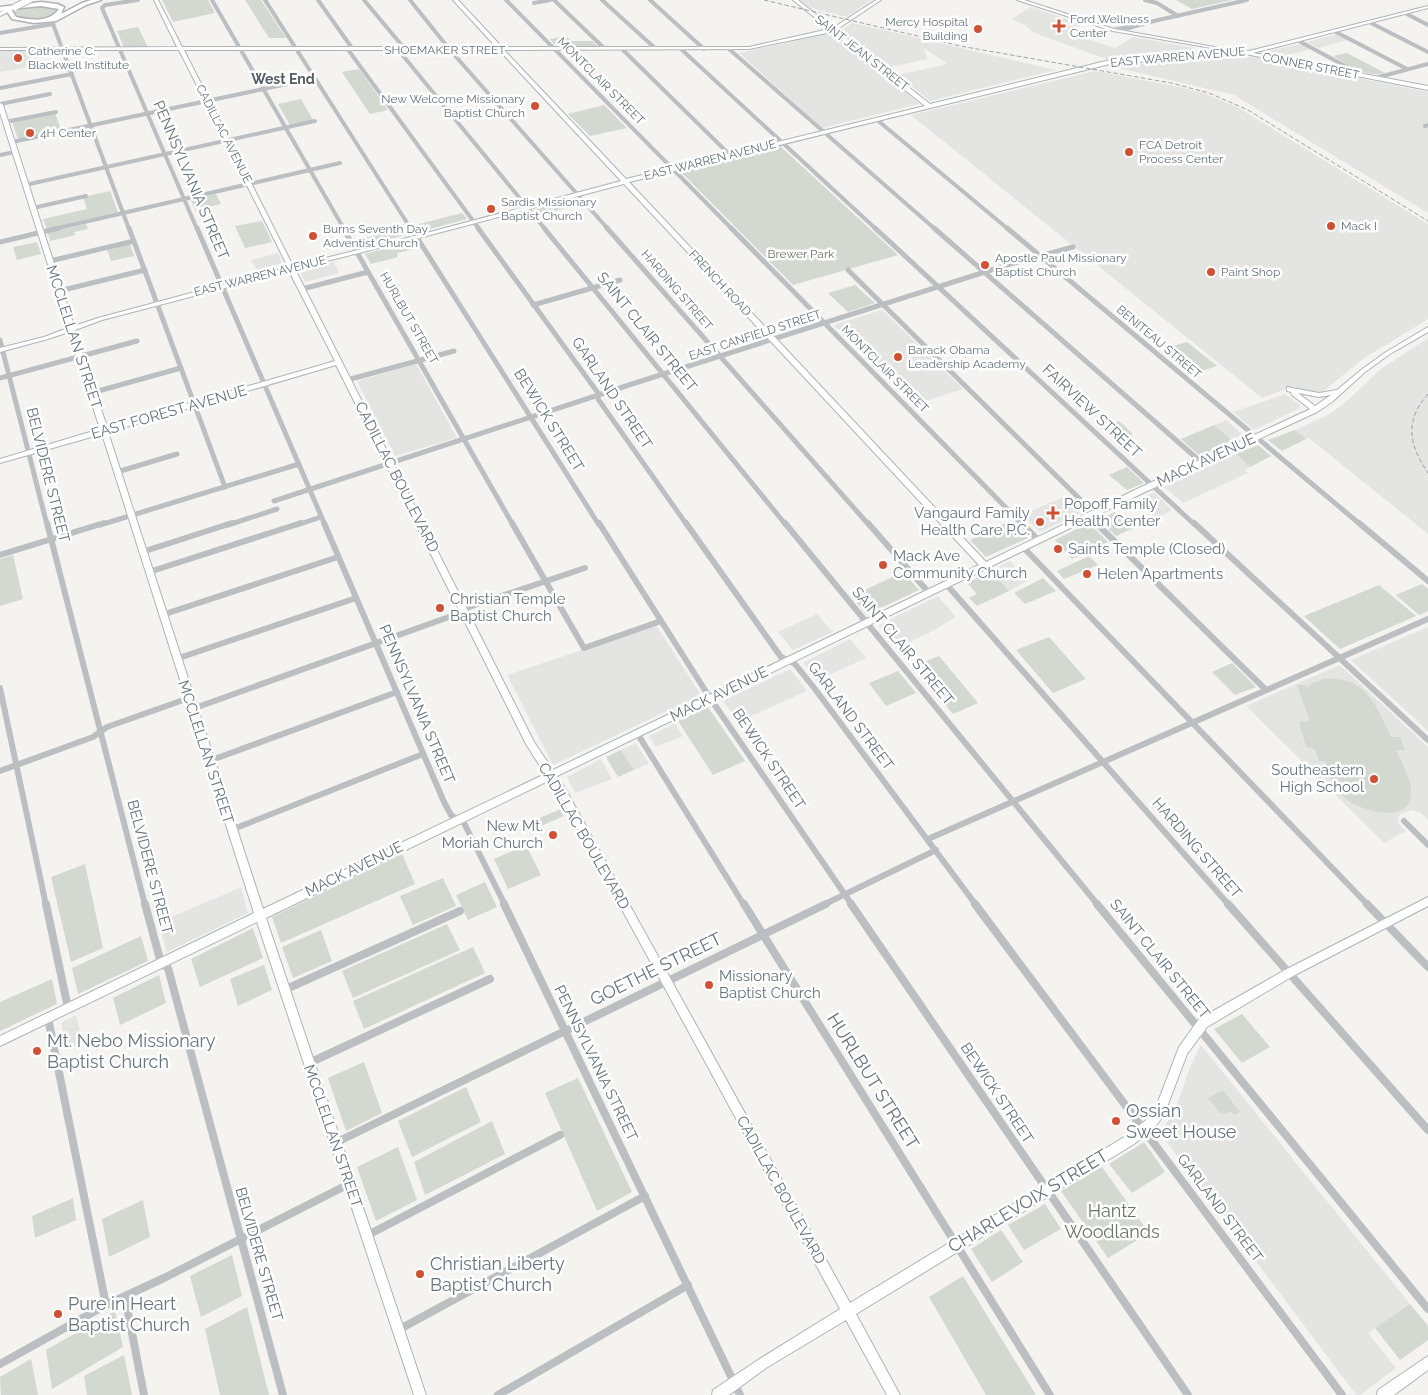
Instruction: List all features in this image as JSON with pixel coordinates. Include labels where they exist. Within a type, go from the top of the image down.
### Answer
[{"type":"highway","points":[[0,5],[17,0]]},
{"type":"highway","points":[[0,5],[34,0]]},
{"type":"highway","points":[[0,5],[56,0]]},
{"type":"highway","points":[[0,16],[24,23],[43,22],[98,0]]},
{"type":"highway","points":[[0,5],[42,4],[57,5],[62,8],[59,14],[52,19],[35,22],[14,18],[10,9]]},
{"type":"main road","points":[[0,16],[29,0]]},
{"type":"street","name":"PENNSYLVANIA STREET","points":[[138,0],[103,6],[102,8],[309,490],[444,802],[451,815],[464,823],[473,839],[737,1389]]},
{"type":"street","name":"CADILLAC AVENUE","points":[[156,0],[291,268]]},
{"type":"street","name":"HURLBUT STREET","points":[[212,0],[584,648]]},
{"type":"street","name":"BEWICK STREET","points":[[265,0],[710,698],[1188,1395]]},
{"type":"street","name":"GARLAND STREET","points":[[318,0],[352,48],[350,51],[598,393],[597,396],[631,447],[781,657],[795,664],[810,683],[1342,1395]]},
{"type":"street","name":"SAINT CLAIR STREET","points":[[364,0],[404,48],[400,52],[860,617],[868,623],[1428,1309]]},
{"type":"street","name":"HARDING STREET","points":[[410,0],[450,50],[929,593]]},
{"type":"street","name":"FRENCH ROAD","points":[[456,0],[985,566]]},
{"type":"street","name":"MONTCLAIR STREET","points":[[506,0],[1038,540]]},
{"type":"street","points":[[534,3],[550,0]]},
{"type":"street","points":[[554,0],[605,49]]},
{"type":"street","points":[[602,0],[656,49]]},
{"type":"street","points":[[650,0],[704,49]]},
{"type":"street","name":"SAINT JEAN STREET","points":[[795,0],[929,106]]},
{"type":"street","name":"SHOEMAKER STREET","points":[[0,49],[503,50],[752,48],[832,30],[879,0]]},
{"type":"street","name":"CONNER STREET","points":[[1019,0],[1116,30],[1428,88]]},
{"type":"street","points":[[1145,0],[1157,3],[1178,16]]},
{"type":"street","points":[[1116,30],[1247,0]]},
{"type":"street","name":"EAST WARREN AVENUE","points":[[1,350],[157,303],[417,237],[625,181],[1110,62],[1242,53],[1428,7]]},
{"type":"street","points":[[1405,13],[1428,25]]},
{"type":"street","points":[[1370,22],[1428,52]]},
{"type":"street","points":[[0,33],[53,24],[225,486]]},
{"type":"street","points":[[1334,31],[1407,69]]},
{"type":"street","points":[[1297,40],[1362,75]]},
{"type":"street","points":[[1200,45],[1211,51],[1206,55]]},
{"type":"street","points":[[622,49],[730,154]]},
{"type":"street","name":"FAIRVIEW STREET","points":[[681,49],[1154,484],[1428,740]]},
{"type":"street","points":[[729,49],[1201,462]]},
{"type":"street","points":[[1375,78],[1428,64]]},
{"type":"street","points":[[0,88],[72,74]]},
{"type":"street","points":[[12,142],[292,83]]},
{"type":"street","points":[[0,105],[50,94]]},
{"type":"street","name":"MCCLELLAN STREET","points":[[0,105],[231,830],[420,1395]]},
{"type":"street","points":[[6,122],[56,112]]},
{"type":"street","name":"BENITEAU STREET","points":[[876,119],[1428,581]]},
{"type":"street","points":[[26,185],[315,121]]},
{"type":"street","points":[[0,155],[15,152]]},
{"type":"street","points":[[0,242],[340,163]]},
{"type":"street","points":[[33,208],[86,196]]},
{"type":"street","points":[[50,261],[134,241]]},
{"type":"street","name":"EAST CANFIELD STREET","points":[[274,501],[984,272],[1073,247]]},
{"type":"street","name":"CADILLAC BOULEVARD","points":[[291,268],[531,744],[549,775],[563,793],[894,1395]]},
{"type":"street","points":[[59,291],[145,270]]},
{"type":"street","points":[[848,270],[1266,690]]},
{"type":"street","points":[[302,289],[368,272]]},
{"type":"street","points":[[533,305],[620,280]]},
{"type":"street","name":"MACK AVENUE","points":[[0,1041],[1154,484],[1315,410],[1364,371],[1428,329]]},
{"type":"street","name":"BELVIDERE STREET","points":[[0,340],[50,540],[161,963],[168,968],[283,1395]]},
{"type":"street","points":[[0,378],[137,341]]},
{"type":"street","points":[[347,380],[454,351]]},
{"type":"street","name":"EAST FOREST AVENUE","points":[[0,461],[338,362]]},
{"type":"street","points":[[91,393],[181,368]]},
{"type":"street","points":[[1315,410],[1289,389],[1319,396],[1340,392]]},
{"type":"street","points":[[117,472],[177,454]]},
{"type":"street","points":[[0,555],[298,464]]},
{"type":"street","points":[[142,552],[277,509]]},
{"type":"street","points":[[149,572],[321,517]]},
{"type":"street","points":[[1023,547],[1428,968]]},
{"type":"street","points":[[162,615],[338,557]]},
{"type":"street","points":[[192,708],[585,568]]},
{"type":"street","name":"HARDING STREET","points":[[946,584],[1428,1130]]},
{"type":"street","points":[[176,659],[356,598]]},
{"type":"street","points":[[928,839],[1428,619]]},
{"type":"street","points":[[584,648],[660,621]]},
{"type":"street","points":[[0,688],[68,1008]]},
{"type":"street","points":[[209,761],[397,692]]},
{"type":"street","points":[[0,771],[93,737],[106,727],[189,698]]},
{"type":"street","name":"HURLBUT STREET","points":[[636,733],[1050,1395]]},
{"type":"street","points":[[231,830],[423,754]]},
{"type":"street","points":[[1404,821],[1428,844]]},
{"type":"street","name":"GOETHE STREET","points":[[335,1143],[936,850]]},
{"type":"street","name":"CHARLEVOIX STREET","points":[[718,1395],[737,1389],[762,1364],[1047,1190],[1150,1124],[1160,1111],[1183,1051],[1198,1028],[1206,1021],[1289,973],[1428,901]]},
{"type":"street","points":[[284,990],[460,911]]},
{"type":"street","points":[[309,1063],[490,979]]},
{"type":"street","points":[[48,1018],[106,1305]]},
{"type":"street","points":[[366,1236],[560,1135]]},
{"type":"street","points":[[0,1364],[106,1305],[241,1240],[349,1184]]},
{"type":"street","points":[[398,1330],[645,1196]]},
{"type":"street","points":[[498,1395],[688,1285]]},
{"type":"street","points":[[125,1297],[144,1395]]},
{"type":"street","points":[[1384,1395],[1428,1362]]},
{"type":"shaded area","points":[[801,0],[871,0],[847,17],[811,8]]},
{"type":"shaded area","points":[[1031,7],[1082,24],[1069,33],[1115,48],[1133,37],[1195,48],[1197,52],[1106,59],[1034,33],[1025,25],[1011,19]]},
{"type":"shaded area","points":[[852,23],[1056,70],[930,101],[898,75],[947,64],[924,48],[927,59],[887,68],[840,31]]},
{"type":"shaded area","points":[[832,33],[919,104],[822,128],[739,53]]},
{"type":"shaded area","points":[[1337,34],[1348,40],[1318,48],[1307,42]]},
{"type":"shaded area","points":[[1300,44],[1311,49],[1281,57],[1262,53]]},
{"type":"shaded area","name":"Catherine C. Blackwell Institute","points":[[0,51],[33,51],[39,65],[0,72]]},
{"type":"shaded area","points":[[1247,56],[1428,92],[1428,123],[1424,124],[1428,126],[1428,213],[1234,95],[1110,66]]},
{"type":"shaded area","points":[[1095,71],[1204,93],[1237,107],[1428,224],[1428,319],[1363,359],[1321,393],[1301,391],[1293,386],[1262,398],[911,115]]},
{"type":"shaded area","points":[[278,253],[282,263],[257,270],[251,260]]},
{"type":"shaded area","points":[[334,262],[339,273],[305,282],[300,271]]},
{"type":"shaded area","name":"Barack Obama Leadership Academy","points":[[882,310],[963,389],[913,405],[834,325]]},
{"type":"shaded area","points":[[1428,338],[1428,534],[1309,438],[1306,439],[1295,430],[1330,414],[1381,369]]},
{"type":"shaded area","points":[[416,364],[457,438],[395,456],[357,381]]},
{"type":"shaded area","points":[[1285,394],[1299,404],[1300,408],[1254,430],[1233,412]]},
{"type":"shaded area","points":[[1226,420],[1243,435],[1232,440],[1214,425]]},
{"type":"shaded area","points":[[1236,454],[1250,467],[1244,470],[1248,473],[1183,503],[1164,487]]},
{"type":"shaded area","points":[[1154,492],[1172,510],[1156,518],[1137,501]]},
{"type":"shaded area","name":"Popoff Family Health Center","points":[[1068,495],[1084,511],[1040,532],[1022,515]]},
{"type":"shaded area","points":[[1010,561],[1028,581],[1009,591],[991,571]]},
{"type":"shaded area","points":[[938,596],[956,617],[929,633],[898,647],[879,625]]},
{"type":"shaded area","points":[[817,614],[833,632],[793,650],[778,632]]},
{"type":"shaded area","points":[[656,625],[701,695],[553,765],[507,675]]},
{"type":"shaded area","points":[[1428,627],[1428,731],[1351,660]]},
{"type":"shaded area","points":[[850,639],[866,658],[817,681],[803,663]]},
{"type":"shaded area","name":"Southeastern High School","points":[[1340,665],[1428,747],[1428,820],[1421,813],[1411,810],[1399,815],[1398,823],[1406,831],[1384,843],[1246,706]]},
{"type":"shaded area","points":[[790,669],[807,691],[738,722],[723,701]]},
{"type":"shaded area","points":[[675,724],[683,736],[656,747],[649,736]]},
{"type":"shaded area","points":[[636,743],[649,764],[634,770],[621,750]]},
{"type":"shaded area","points":[[601,759],[612,779],[575,793],[567,777]]},
{"type":"shaded area","points":[[241,887],[248,913],[167,952],[158,923]]},
{"type":"shaded area","points":[[76,1015],[83,1042],[67,1050],[61,1023]]},
{"type":"shaded area","points":[[1201,1045],[1410,1304],[1368,1333],[1396,1368],[1360,1395],[1356,1395],[1160,1133],[1175,1110],[1191,1065]]},
{"type":"green space","points":[[162,0],[208,0],[215,13],[173,22]]},
{"type":"green space","points":[[245,0],[261,0],[286,38],[269,38]]},
{"type":"green space","points":[[1176,0],[1232,0],[1192,9]]},
{"type":"green space","points":[[43,4],[60,8],[58,13],[34,20],[21,19],[9,14],[26,6]]},
{"type":"green space","points":[[138,27],[148,47],[124,47],[117,31]]},
{"type":"green space","points":[[566,36],[572,41],[592,41],[599,47],[557,47],[550,39]]},
{"type":"green space","points":[[1347,53],[1385,73],[1371,74],[1364,72],[1351,67],[1333,56]]},
{"type":"green space","points":[[359,69],[388,110],[370,114],[342,72]]},
{"type":"green space","points":[[301,99],[313,120],[290,125],[278,104]]},
{"type":"green space","points":[[604,105],[627,128],[590,136],[568,114]]},
{"type":"green space","points":[[55,113],[61,130],[18,139],[12,122]]},
{"type":"green space","name":"Brewer Park","points":[[780,146],[898,255],[793,285],[680,171]]},
{"type":"green space","points":[[110,191],[118,212],[47,229],[43,219],[87,209],[83,197]]},
{"type":"green space","points":[[216,194],[221,204],[195,210],[191,200]]},
{"type":"green space","points":[[576,198],[581,204],[540,215],[536,209]]},
{"type":"green space","points":[[462,213],[467,219],[419,232],[415,225]]},
{"type":"green space","points":[[262,221],[272,242],[245,248],[235,226]]},
{"type":"green space","points":[[86,224],[88,229],[74,232],[75,235],[50,241],[48,233]]},
{"type":"green space","points":[[406,227],[410,234],[360,247],[357,240]]},
{"type":"green space","points":[[416,241],[420,248],[397,253],[398,257],[371,264],[365,254]]},
{"type":"green space","points":[[37,242],[41,254],[17,260],[13,247]]},
{"type":"green space","points":[[130,244],[134,256],[111,261],[107,250]]},
{"type":"green space","points":[[855,285],[875,303],[848,312],[828,293]]},
{"type":"green space","points":[[1187,342],[1217,366],[1192,374],[1163,349]]},
{"type":"green space","points":[[1119,421],[1133,434],[1115,440],[1101,428]]},
{"type":"green space","points":[[1214,425],[1232,440],[1200,456],[1181,439]]},
{"type":"green space","points":[[1295,430],[1306,439],[1282,451],[1268,440]]},
{"type":"green space","points":[[1258,445],[1271,456],[1250,467],[1236,454]]},
{"type":"green space","points":[[1127,467],[1144,483],[1127,490],[1109,475]]},
{"type":"green space","points":[[1115,512],[1133,528],[1116,536],[1099,520]]},
{"type":"green space","points":[[1011,521],[1028,538],[986,557],[970,540]]},
{"type":"green space","points":[[1089,523],[1108,542],[1072,559],[1055,540]]},
{"type":"green space","points":[[13,555],[23,599],[0,606],[0,559]]},
{"type":"green space","points":[[1089,556],[1098,565],[1064,579],[1057,571]]},
{"type":"green space","points":[[991,571],[1009,591],[977,606],[969,598],[977,594],[967,583]]},
{"type":"green space","points":[[903,572],[919,590],[866,615],[852,596]]},
{"type":"green space","points":[[1043,578],[1056,591],[1025,604],[1014,593]]},
{"type":"green space","points":[[1422,584],[1428,589],[1428,611],[1419,615],[1396,595]]},
{"type":"green space","points":[[1379,585],[1416,616],[1340,649],[1304,616]]},
{"type":"green space","points":[[1049,637],[1086,679],[1053,693],[1016,650]]},
{"type":"green space","points":[[939,656],[978,703],[953,714],[914,666]]},
{"type":"green space","points":[[1232,663],[1256,687],[1235,695],[1212,672]]},
{"type":"green space","points":[[898,671],[916,693],[886,706],[869,683]]},
{"type":"green space","points":[[1323,679],[1338,679],[1359,687],[1374,704],[1391,737],[1400,737],[1405,750],[1396,750],[1407,774],[1411,789],[1410,801],[1404,808],[1396,812],[1385,813],[1362,808],[1352,803],[1345,798],[1332,781],[1325,761],[1319,761],[1315,749],[1306,747],[1299,722],[1310,721],[1297,685],[1305,685],[1307,688]]},
{"type":"green space","points":[[708,707],[745,761],[713,775],[678,721]]},
{"type":"green space","points":[[621,750],[634,770],[618,777],[606,757]]},
{"type":"green space","points":[[561,809],[564,816],[527,832],[523,825]]},
{"type":"green space","points":[[526,845],[541,875],[508,889],[494,859]]},
{"type":"green space","points":[[402,854],[415,884],[281,943],[272,917]]},
{"type":"green space","points":[[85,864],[103,948],[71,962],[51,877]]},
{"type":"green space","points":[[443,878],[456,906],[413,925],[400,896]]},
{"type":"green space","points":[[485,882],[497,907],[468,920],[456,895]]},
{"type":"green space","points":[[447,924],[460,950],[353,998],[342,971]]},
{"type":"green space","points":[[253,928],[263,958],[200,987],[191,959]]},
{"type":"green space","points":[[321,930],[332,961],[293,978],[282,947]]},
{"type":"green space","points":[[141,936],[148,961],[78,994],[72,968]]},
{"type":"green space","points":[[473,947],[485,973],[364,1029],[353,1001]]},
{"type":"green space","points":[[264,965],[272,990],[238,1006],[230,979]]},
{"type":"green space","points":[[159,975],[166,1003],[120,1025],[113,998]]},
{"type":"green space","points":[[52,979],[57,1004],[0,1031],[0,1002]]},
{"type":"green space","points":[[1242,1014],[1270,1047],[1242,1063],[1214,1029]]},
{"type":"green space","points":[[364,1062],[382,1113],[346,1131],[328,1078]]},
{"type":"green space","points":[[578,1078],[632,1192],[597,1211],[545,1093]]},
{"type":"green space","points":[[466,1087],[481,1122],[412,1157],[398,1121]]},
{"type":"green space","points":[[1223,1090],[1240,1112],[1234,1115],[1231,1111],[1221,1114],[1208,1098]]},
{"type":"green space","points":[[492,1121],[505,1154],[425,1195],[414,1162]]},
{"type":"green space","name":"Hantz Woodlands","points":[[1144,1142],[1165,1172],[1132,1193],[1109,1164]]},
{"type":"green space","points":[[398,1147],[417,1200],[376,1221],[357,1167]]},
{"type":"green space","name":"Hantz Woodlands","points":[[1102,1167],[1149,1233],[1108,1258],[1061,1191]]},
{"type":"green space","points":[[73,1198],[76,1220],[35,1238],[32,1216]]},
{"type":"green space","points":[[143,1200],[150,1237],[109,1257],[102,1219]]},
{"type":"green space","points":[[1045,1204],[1061,1229],[1024,1250],[1008,1225]]},
{"type":"green space","points":[[1001,1230],[1023,1262],[992,1282],[971,1249]]},
{"type":"green space","points":[[232,1255],[242,1296],[201,1317],[190,1276]]},
{"type":"green space","points":[[963,1276],[1036,1395],[986,1395],[929,1297]]},
{"type":"green space","points":[[1410,1304],[1428,1326],[1428,1340],[1400,1360],[1375,1328]]},
{"type":"green space","points":[[247,1307],[269,1395],[220,1395],[205,1329]]},
{"type":"green space","points":[[115,1311],[123,1347],[52,1389],[46,1350]]},
{"type":"green space","points":[[124,1355],[132,1395],[87,1395],[84,1376]]},
{"type":"green space","points":[[31,1359],[38,1395],[1,1395],[0,1377]]},
{"type":"railway","points":[[764,0],[960,46],[1171,83],[1209,93],[1248,110],[1428,221]]},
{"type":"railway","points":[[1428,394],[1420,404],[1412,423],[1413,443],[1428,473]]},
{"type":"place","name":"Ford Wellness Center","points":[[1059,26]]},
{"type":"place","name":"Mercy Hospital Building","points":[[978,29]]},
{"type":"place","name":"Catherine C. Blackwell Institute","points":[[18,58]]},
{"type":"place","name":"New Welcome Missionary Baptist Church","points":[[535,106]]},
{"type":"place","name":"4H Center","points":[[30,133]]},
{"type":"place","name":"FCA Detroit Process Center","points":[[1129,152]]},
{"type":"place","name":"Sardis Missionary Baptist Church","points":[[491,209]]},
{"type":"place","name":"Mack I","points":[[1331,226]]},
{"type":"place","name":"Burns Seventh Day Adventist Church","points":[[313,236]]},
{"type":"place","name":"Apostle Paul Missionary Baptist Church","points":[[985,265]]},
{"type":"place","name":"Paint Shop","points":[[1211,272]]},
{"type":"place","name":"Barack Obama Leadership Academy","points":[[898,357]]},
{"type":"place","name":"Popoff Family Health Center","points":[[1053,513]]},
{"type":"place","name":"Vangaurd Family Health Care P.C.","points":[[1040,522]]},
{"type":"place","name":"Saints Temple (Closed)","points":[[1058,549]]},
{"type":"place","name":"Mack Ave Community Church","points":[[883,565]]},
{"type":"place","name":"Helen Apartments","points":[[1087,574]]},
{"type":"place","name":"Christian Temple Baptist Church","points":[[440,608]]},
{"type":"place","name":"Southeastern High School","points":[[1374,779]]},
{"type":"place","name":"New Mt. Moriah Church","points":[[553,835]]},
{"type":"place","name":"Missionary Baptist Church","points":[[709,985]]},
{"type":"place","name":"Mt. Nebo Missionary Baptist Church","points":[[37,1051]]},
{"type":"place","name":"Ossian Sweet House","points":[[1116,1121]]},
{"type":"place","name":"Christian Liberty Baptist Church","points":[[420,1274]]},
{"type":"place","name":"Pure in Heart Baptist Church","points":[[58,1314]]},
{"type":"district","name":"West End","points":[[283,79]]}]
